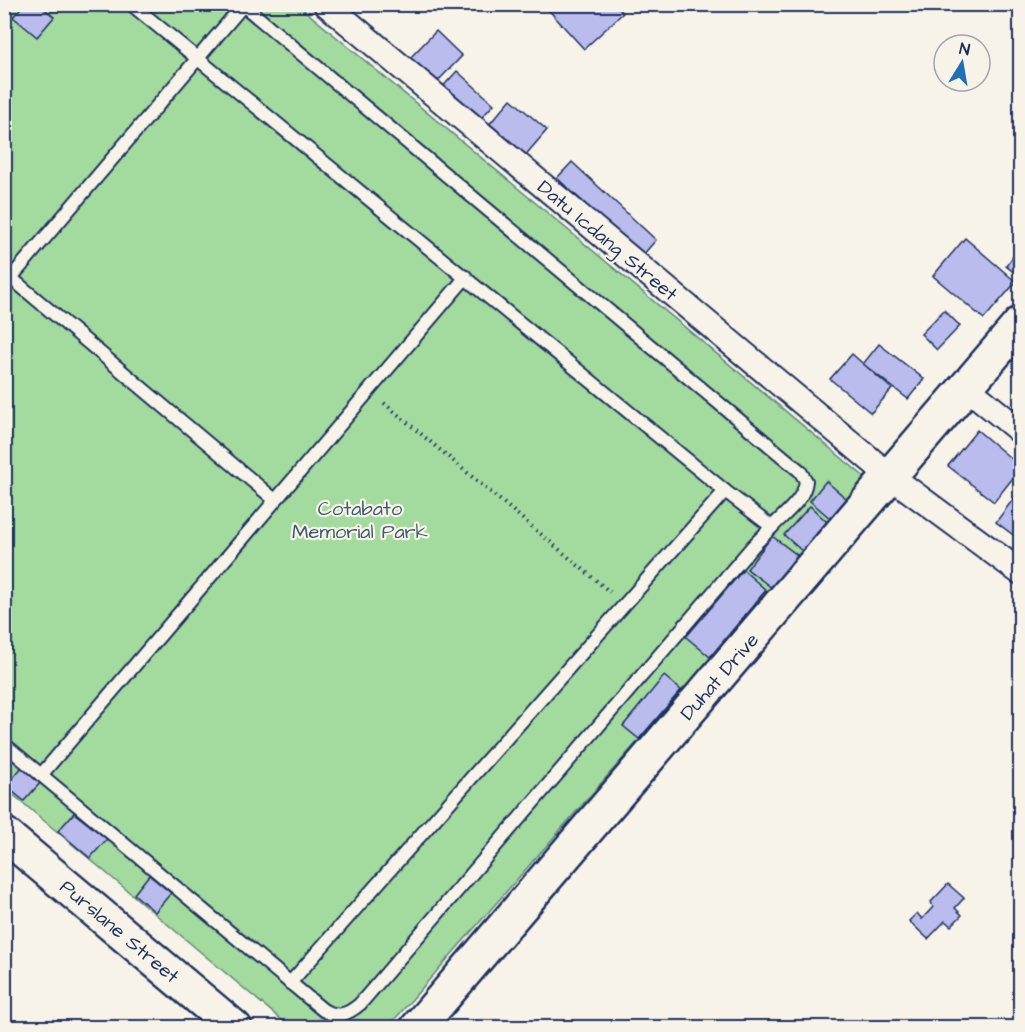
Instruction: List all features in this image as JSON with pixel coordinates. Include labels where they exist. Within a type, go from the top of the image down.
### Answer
[{"type":"street","name":"Datu Icdang Street","points":[[326,4],[890,476],[1020,572]]},
{"type":"street","name":"Duhat Drive","points":[[417,1028],[1020,324]]},
{"type":"street","points":[[966,387],[1020,431]]},
{"type":"street","name":"Purslane Street","points":[[4,834],[235,1028]]},
{"type":"lane","points":[[132,4],[725,491],[772,527]]},
{"type":"lane","points":[[4,744],[323,1010],[331,1014],[346,1014],[360,1004],[753,546],[802,496],[806,481],[800,471],[243,5],[7,279],[275,500]]},
{"type":"lane","points":[[41,775],[466,277]]},
{"type":"lane","points":[[290,982],[725,491]]},
{"type":"path","points":[[369,391],[625,605]]},
{"type":"green space","name":"Cotabato Memorial Park","points":[[4,5],[298,5],[867,479],[388,1027],[290,1027],[5,788]]},
{"type":"building","points":[[24,4],[39,4],[54,17],[37,37],[13,17]]},
{"type":"building","points":[[543,4],[615,4],[623,13],[584,49]]},
{"type":"building","points":[[436,31],[462,56],[435,84],[409,59]]},
{"type":"building","points":[[457,71],[494,104],[475,125],[438,92]]},
{"type":"building","points":[[511,99],[547,130],[523,158],[487,127]]},
{"type":"building","points":[[572,162],[656,240],[642,256],[557,178]]},
{"type":"building","points":[[965,238],[1016,282],[984,319],[933,276]]},
{"type":"building","points":[[1020,247],[1020,277],[1006,266]]},
{"type":"building","points":[[944,310],[960,326],[937,350],[921,334]]},
{"type":"building","points":[[879,344],[924,379],[908,399],[863,364]]},
{"type":"building","points":[[852,354],[892,389],[871,413],[830,379]]},
{"type":"building","points":[[977,430],[1020,466],[994,502],[948,466]]},
{"type":"building","points":[[826,481],[848,500],[831,519],[810,501]]},
{"type":"building","points":[[1020,490],[1020,540],[996,522]]},
{"type":"building","points":[[810,506],[827,522],[802,551],[784,535]]},
{"type":"building","points":[[772,536],[797,555],[772,588],[747,569]]},
{"type":"building","points":[[743,570],[766,590],[710,657],[686,637]]},
{"type":"building","points":[[664,676],[681,690],[639,739],[623,726]]},
{"type":"building","points":[[22,767],[41,782],[24,801],[6,786]]},
{"type":"building","points":[[74,813],[107,839],[90,858],[58,831]]},
{"type":"building","points":[[149,875],[171,893],[155,912],[134,894]]},
{"type":"building","points":[[948,884],[964,898],[955,908],[962,915],[951,926],[945,921],[928,939],[909,921],[917,913],[922,919],[933,907],[931,902]]}]
